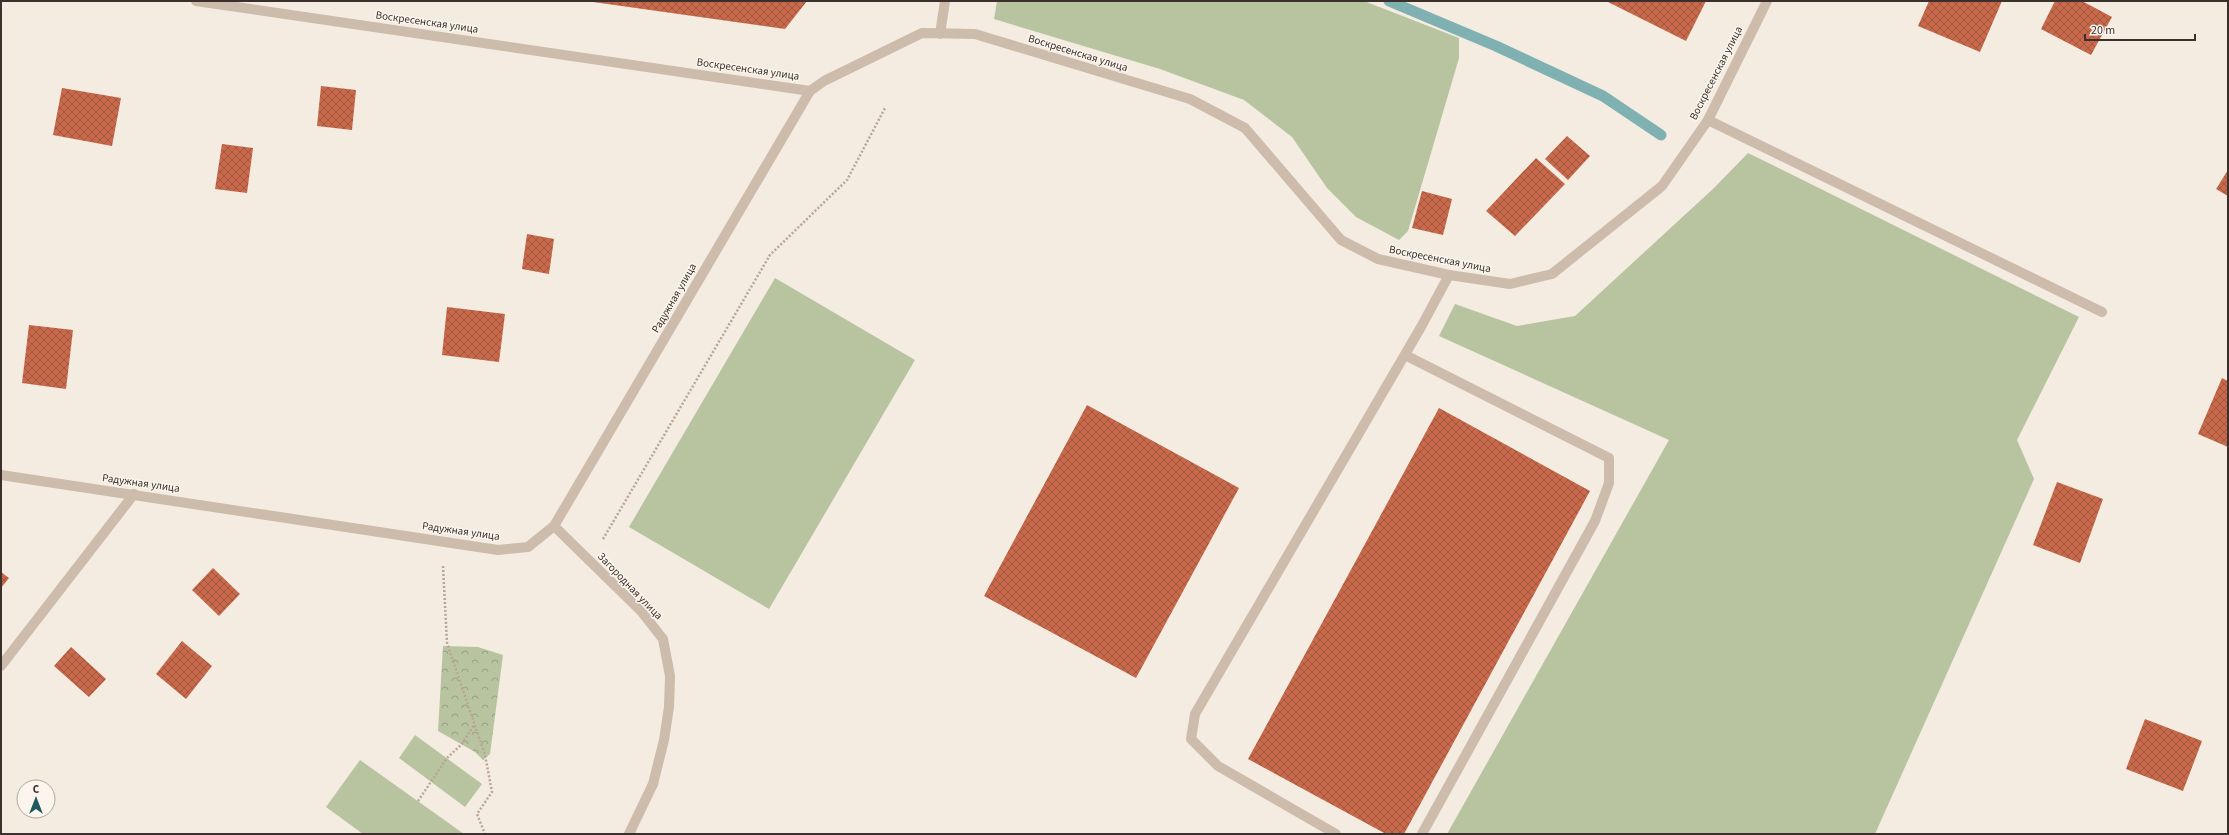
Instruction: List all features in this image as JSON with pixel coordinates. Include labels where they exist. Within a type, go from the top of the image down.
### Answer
[{"type":"street","name":"Воскресенская улица","points":[[196,1],[810,90],[824,81],[922,33],[975,34],[1190,99],[1245,128],[1341,240],[1378,259],[1449,275],[1510,284],[1552,274],[1662,186],[1708,120],[1766,1]]},
{"type":"street","points":[[940,34],[945,1]]},
{"type":"street","name":"Радужная улица","points":[[1,475],[498,550],[528,547],[554,526],[810,90]]},
{"type":"street","points":[[1708,120],[2102,312]]},
{"type":"street","points":[[1336,834],[1218,766],[1191,739],[1195,714],[1405,355],[1449,275]]},
{"type":"street","points":[[1405,355],[1609,458],[1609,483],[1594,521],[1422,834]]},
{"type":"street","points":[[1,666],[134,494]]},
{"type":"street","name":"Загородная улица","points":[[554,526],[641,611],[663,639],[670,676],[669,707],[653,784],[629,834]]},
{"type":"path","points":[[591,563],[607,530],[770,255],[847,180],[885,108]]},
{"type":"path","points":[[441,541],[448,643],[485,755],[492,792],[477,814],[485,834]]},
{"type":"path","points":[[418,801],[447,758],[462,744],[475,725]]},
{"type":"green space","points":[[997,1],[1364,1],[1459,38],[1459,58],[1408,231],[1399,240],[1356,217],[1327,188],[1292,137],[1244,100],[1160,69],[994,19]]},
{"type":"green space","points":[[1748,153],[2079,317],[2017,440],[2034,479],[1875,834],[1447,834],[1669,440],[1439,336],[1455,304],[1517,326],[1575,316],[1714,188]]},
{"type":"green space","points":[[775,278],[915,360],[769,609],[629,527]]},
{"type":"green space","points":[[443,646],[478,647],[503,655],[490,754],[483,760],[475,752],[438,731]]},
{"type":"green space","points":[[415,735],[482,784],[465,807],[399,758]]},
{"type":"green space","points":[[360,760],[464,834],[363,834],[326,807]]},
{"type":"building","points":[[586,1],[807,1],[785,29]]},
{"type":"building","points":[[1606,1],[1706,1],[1686,41]]},
{"type":"building","points":[[1929,1],[2002,1],[1980,52],[1918,26]]},
{"type":"building","points":[[2055,1],[2082,1],[2112,17],[2091,55],[2041,29]]},
{"type":"building","points":[[321,86],[356,90],[352,130],[317,126]]},
{"type":"building","points":[[62,88],[121,98],[112,146],[53,135]]},
{"type":"building","points":[[1567,136],[1590,156],[1568,180],[1545,159]]},
{"type":"building","points":[[222,144],[253,148],[247,193],[215,189]]},
{"type":"building","points":[[1536,158],[1565,184],[1515,236],[1486,211]]},
{"type":"building","points":[[2228,170],[2228,196],[2216,189]]},
{"type":"building","points":[[1422,191],[1452,199],[1443,235],[1412,228]]},
{"type":"building","points":[[527,234],[554,239],[549,274],[522,269]]},
{"type":"building","points":[[447,307],[505,314],[499,362],[442,355]]},
{"type":"building","points":[[29,325],[73,330],[66,389],[22,383]]},
{"type":"building","points":[[2222,378],[2228,381],[2228,447],[2198,434]]},
{"type":"building","points":[[1087,405],[1239,488],[1136,678],[984,596]]},
{"type":"building","points":[[1439,408],[1590,491],[1404,834],[1386,834],[1248,759]]},
{"type":"building","points":[[2057,482],[2103,499],[2080,563],[2033,545]]},
{"type":"building","points":[[213,568],[240,594],[219,616],[192,590]]},
{"type":"building","points":[[1,572],[9,578],[1,588]]},
{"type":"building","points":[[182,641],[212,666],[186,699],[156,674]]},
{"type":"building","points":[[71,647],[106,679],[89,697],[54,666]]},
{"type":"building","points":[[2145,719],[2202,741],[2183,791],[2126,769]]},
{"type":"waterway","points":[[1389,1],[1496,46],[1603,96],[1661,135]]}]
